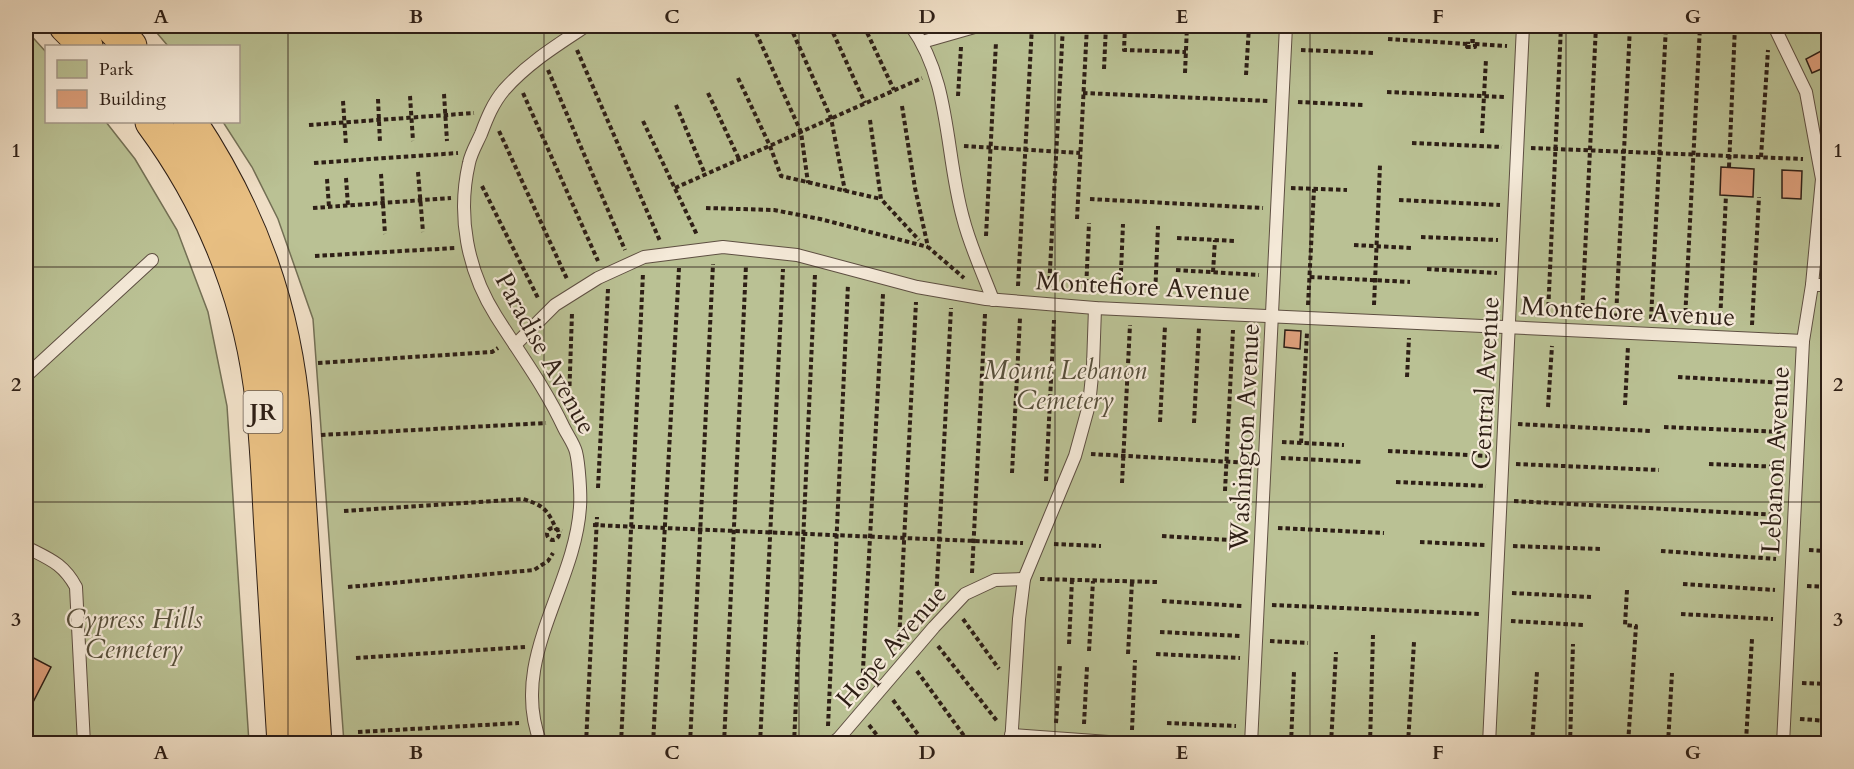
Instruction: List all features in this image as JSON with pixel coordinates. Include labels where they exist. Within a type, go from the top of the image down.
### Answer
[{"type":"highway","points":[[66,26],[85,45]]},
{"type":"highway","points":[[111,26],[129,45]]},
{"type":"highway","name":"JR","points":[[153,123],[180,164],[213,224],[238,288],[254,351],[264,418],[284,744]]},
{"type":"highway","name":"JR","points":[[191,123],[214,158],[240,207],[266,271],[283,336],[292,386],[315,744]]},
{"type":"lane","name":"Paradise Avenue","points":[[541,744],[531,692],[538,646],[571,556],[576,530],[580,506],[576,452],[548,394],[494,314],[478,279],[467,247],[464,197],[471,157],[490,111],[504,91],[541,56],[586,26]]},
{"type":"lane","points":[[911,26],[922,42],[940,91],[948,146],[963,218],[984,276],[989,299]]},
{"type":"lane","points":[[922,42],[978,26]]},
{"type":"lane","name":"Washington Avenue","points":[[1251,744],[1286,26]]},
{"type":"lane","name":"Central Avenue","points":[[1489,744],[1523,26]]},
{"type":"lane","name":"Lebanon Avenue","points":[[1774,26],[1806,92],[1818,160],[1825,179],[1803,341],[1783,744]]},
{"type":"lane","name":"Montefiore Avenue","points":[[514,342],[555,305],[604,275],[644,257],[709,249],[747,249],[784,253],[917,286],[1019,302],[1803,341]]},
{"type":"lane","points":[[26,376],[152,260]]},
{"type":"lane","points":[[1812,285],[1828,285]]},
{"type":"lane","points":[[1090,307],[1093,366],[1089,405],[1075,454],[1024,579],[1018,619],[1011,739],[1055,738],[1136,744]]},
{"type":"lane","points":[[26,547],[57,562],[68,573],[76,587],[84,744]]},
{"type":"lane","name":"Hope Avenue","points":[[829,738],[839,738],[965,594],[995,580],[1024,579]]},
{"type":"path","points":[[753,26],[801,132],[808,183]]},
{"type":"path","points":[[790,26],[831,118],[845,191]]},
{"type":"path","points":[[830,26],[865,103]]},
{"type":"path","points":[[864,26],[894,90]]},
{"type":"path","points":[[1012,473],[1032,26]]},
{"type":"path","points":[[1046,484],[1056,152],[1063,26]]},
{"type":"path","points":[[1077,219],[1087,26]]},
{"type":"path","points":[[1104,69],[1106,26]]},
{"type":"path","points":[[1125,26],[1124,50],[1186,52]]},
{"type":"path","points":[[1185,73],[1187,26]]},
{"type":"path","points":[[1246,75],[1249,26]]},
{"type":"path","points":[[1548,407],[1561,26]]},
{"type":"path","points":[[1581,331],[1596,26]]},
{"type":"path","points":[[1625,405],[1622,333],[1624,152],[1630,26]]},
{"type":"path","points":[[1651,334],[1666,26]]},
{"type":"path","points":[[1685,336],[1700,26]]},
{"type":"path","points":[[1729,167],[1735,26]]},
{"type":"path","points":[[1819,26],[1828,43]]},
{"type":"path","points":[[958,96],[962,31]]},
{"type":"path","points":[[571,35],[666,254]]},
{"type":"path","points":[[1388,39],[1468,44],[1468,41],[1475,41],[1475,44],[1522,46]]},
{"type":"path","points":[[984,276],[996,42]]},
{"type":"path","points":[[1761,158],[1768,48]]},
{"type":"path","points":[[1285,49],[1375,53]]},
{"type":"path","points":[[541,56],[631,263]]},
{"type":"path","points":[[1482,133],[1486,59]]},
{"type":"path","points":[[675,188],[933,72]]},
{"type":"path","points":[[517,78],[604,275]]},
{"type":"path","points":[[738,78],[770,146],[781,176],[881,199]]},
{"type":"path","points":[[1387,92],[1520,98]]},
{"type":"path","points":[[708,93],[739,159]]},
{"type":"path","points":[[1083,93],[1363,105]]},
{"type":"path","points":[[444,94],[447,141]]},
{"type":"path","points":[[410,96],[413,141]]},
{"type":"path","points":[[378,99],[380,143]]},
{"type":"path","points":[[343,100],[346,145]]},
{"type":"path","points":[[676,105],[705,174]]},
{"type":"path","points":[[902,106],[915,188],[928,247]]},
{"type":"path","points":[[309,125],[446,117],[490,111],[573,294],[568,435]]},
{"type":"path","points":[[870,120],[881,199],[919,243]]},
{"type":"path","points":[[643,121],[675,188],[709,249],[690,744]]},
{"type":"path","points":[[1412,143],[1818,160]]},
{"type":"path","points":[[948,146],[1080,153]]},
{"type":"path","points":[[314,163],[471,157],[546,314]]},
{"type":"path","points":[[1374,321],[1380,165]]},
{"type":"path","points":[[418,172],[423,232]]},
{"type":"path","points":[[381,174],[385,234]]},
{"type":"path","points":[[346,178],[348,206]]},
{"type":"path","points":[[327,179],[329,207]]},
{"type":"path","points":[[1279,187],[1347,190]]},
{"type":"path","points":[[1719,338],[1726,195]]},
{"type":"path","points":[[313,208],[464,197]]},
{"type":"path","points":[[1751,339],[1759,197]]},
{"type":"path","points":[[1090,199],[1277,209]]},
{"type":"path","points":[[1399,200],[1515,206]]},
{"type":"path","points":[[706,208],[774,210],[919,243],[928,247],[958,273]]},
{"type":"path","points":[[1089,223],[1090,307]]},
{"type":"path","points":[[1122,483],[1125,309],[1123,224]]},
{"type":"path","points":[[1158,226],[1160,422]]},
{"type":"path","points":[[1420,237],[1514,241]]},
{"type":"path","points":[[919,243],[926,238]]},
{"type":"path","points":[[1177,238],[1236,241]]},
{"type":"path","points":[[1213,272],[1215,240]]},
{"type":"path","points":[[1354,245],[1412,248]]},
{"type":"path","points":[[315,256],[467,247]]},
{"type":"path","points":[[724,744],[747,249]]},
{"type":"path","points":[[653,744],[680,252]]},
{"type":"path","points":[[760,744],[784,253]]},
{"type":"path","points":[[621,744],[644,257]]},
{"type":"path","points":[[794,744],[816,260]]},
{"type":"path","points":[[829,738],[849,268]]},
{"type":"path","points":[[1426,269],[1512,273]]},
{"type":"path","points":[[1176,270],[1274,276]]},
{"type":"path","points":[[1310,277],[1410,282]]},
{"type":"path","points":[[884,278],[861,714],[884,744]]},
{"type":"path","points":[[898,670],[917,286]]},
{"type":"path","points":[[952,293],[932,631],[1011,739]]},
{"type":"path","points":[[971,592],[989,299]]},
{"type":"path","points":[[1194,423],[1200,312]]},
{"type":"path","points":[[1225,491],[1234,314]]},
{"type":"path","points":[[1407,377],[1410,323]]},
{"type":"path","points":[[318,363],[492,351],[514,342]]},
{"type":"path","points":[[1678,376],[1801,384]]},
{"type":"path","points":[[321,435],[562,423]]},
{"type":"path","points":[[1505,424],[1651,431]]},
{"type":"path","points":[[1664,427],[1798,433]]},
{"type":"path","points":[[1266,442],[1344,445]]},
{"type":"path","points":[[1388,451],[1659,470]]},
{"type":"path","points":[[1075,454],[1227,462],[1364,462]]},
{"type":"path","points":[[1709,464],[1797,468]]},
{"type":"path","points":[[1396,482],[1502,486]]},
{"type":"path","points":[[345,511],[523,499],[539,504],[550,514],[559,535],[548,561],[534,570],[348,587]]},
{"type":"path","points":[[1501,500],[1795,516]]},
{"type":"path","points":[[576,530],[556,539],[550,539],[547,534],[550,529],[576,530],[631,526],[1101,546]]},
{"type":"path","points":[[1262,527],[1384,533]]},
{"type":"path","points":[[1162,536],[1261,541]]},
{"type":"path","points":[[1420,542],[1600,549]]},
{"type":"path","points":[[1661,551],[1792,560]]},
{"type":"path","points":[[1024,579],[1158,582]]},
{"type":"path","points":[[1069,644],[1072,580]]},
{"type":"path","points":[[1089,651],[1094,580]]},
{"type":"path","points":[[1128,654],[1132,582]]},
{"type":"path","points":[[1683,584],[1828,587]]},
{"type":"path","points":[[1627,590],[1624,625],[1636,626],[1628,744]]},
{"type":"path","points":[[1497,592],[1592,597]]},
{"type":"path","points":[[1162,601],[1495,618],[1583,625]]},
{"type":"path","points":[[953,607],[1014,689]]},
{"type":"path","points":[[1786,682],[1827,683],[1828,608]]},
{"type":"path","points":[[1681,614],[1789,620]]},
{"type":"path","points":[[1160,632],[1308,643]]},
{"type":"path","points":[[1370,744],[1373,635]]},
{"type":"path","points":[[1705,737],[1748,742],[1752,639]]},
{"type":"path","points":[[1408,744],[1414,642]]},
{"type":"path","points":[[1570,744],[1573,644]]},
{"type":"path","points":[[356,657],[538,646]]},
{"type":"path","points":[[1331,744],[1336,651]]},
{"type":"path","points":[[1156,654],[1256,659]]},
{"type":"path","points":[[908,658],[970,744]]},
{"type":"path","points":[[1131,743],[1135,660]]},
{"type":"path","points":[[1055,738],[1060,664]]},
{"type":"path","points":[[1083,740],[1087,668]]},
{"type":"path","points":[[1291,744],[1294,671]]},
{"type":"path","points":[[1532,744],[1537,672]]},
{"type":"path","points":[[1668,744],[1672,674]]},
{"type":"path","points":[[883,687],[925,744]]},
{"type":"path","points":[[1784,719],[1828,721]]},
{"type":"path","points":[[358,732],[535,722]]},
{"type":"path","points":[[1167,723],[1252,726]]},
{"type":"green space","name":"Mount Lebanon Cemetery","points":[[151,26],[1828,26],[1828,743],[344,743],[313,319],[278,219],[252,167],[224,123],[240,123],[240,45],[167,45]]},
{"type":"green space","name":"Cypress Hills Cemetery","points":[[26,30],[45,51],[45,123],[107,123],[135,159],[177,230],[208,312],[227,406],[249,743],[26,743]]},
{"type":"building","points":[[1821,51],[1828,66],[1812,73],[1806,59]]},
{"type":"building","points":[[1721,167],[1754,169],[1753,197],[1720,195]]},
{"type":"building","points":[[1782,170],[1802,171],[1801,199],[1782,198]]},
{"type":"building","points":[[1285,330],[1301,331],[1300,349],[1284,347]]},
{"type":"building","points":[[26,654],[51,667],[26,716]]}]
